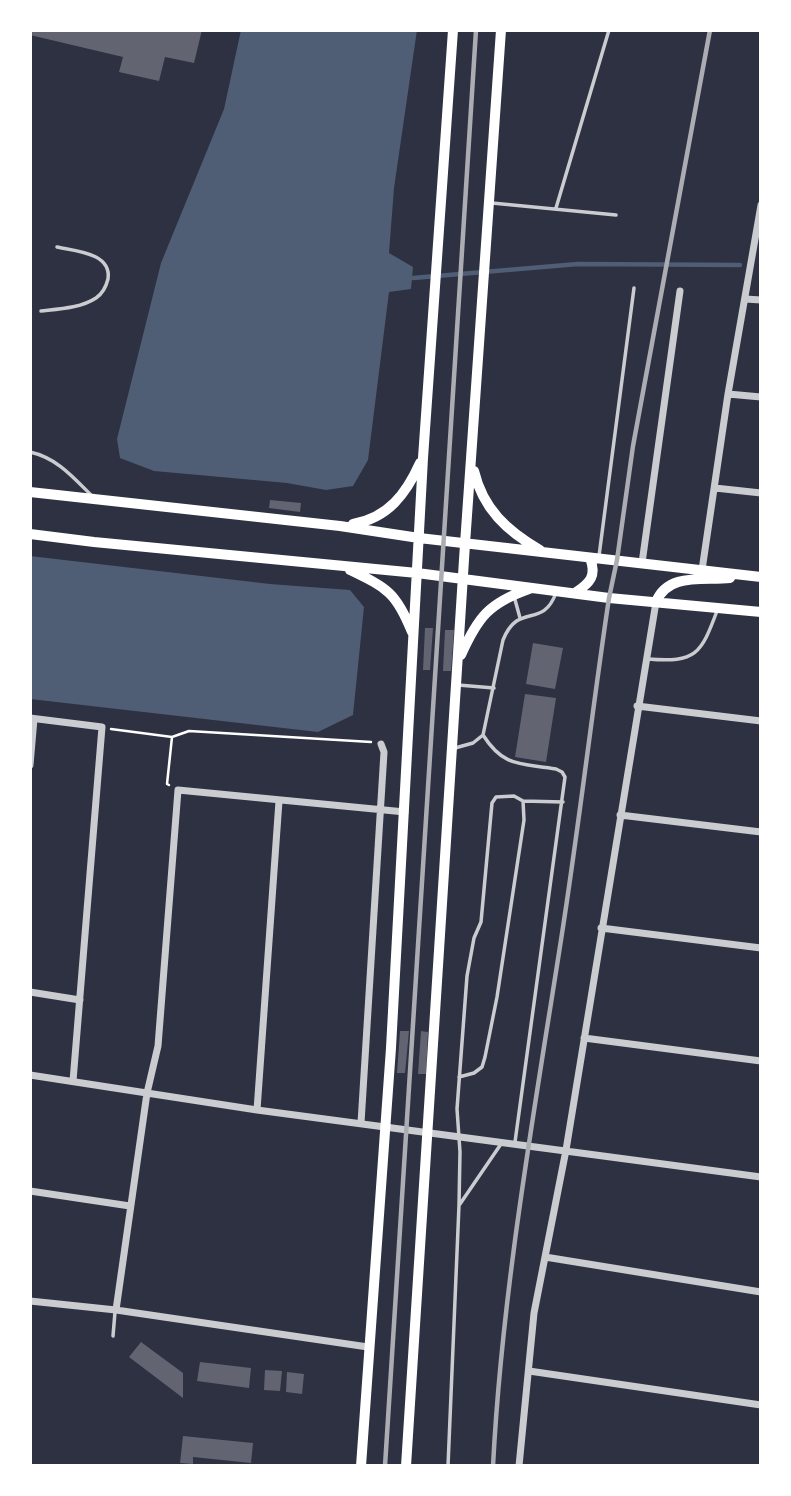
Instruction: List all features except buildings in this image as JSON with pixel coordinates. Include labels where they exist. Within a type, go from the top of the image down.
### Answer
[{"type":"main road","points":[[361,1466],[386,1127],[423,457],[453,30]]},
{"type":"main road","points":[[406,1466],[501,30]]},
{"type":"main road","points":[[340,526],[365,522],[386,511],[399,500],[410,484],[423,457]]},
{"type":"main road","points":[[471,460],[477,483],[494,515],[515,535],[545,553]]},
{"type":"main road","points":[[30,492],[761,577]]},
{"type":"main road","points":[[30,534],[417,573],[530,589],[761,612]]},
{"type":"main road","points":[[575,593],[591,581],[594,558]]},
{"type":"main road","points":[[344,567],[390,592],[398,602],[414,637]]},
{"type":"main road","points":[[656,602],[662,590],[672,583],[743,575]]},
{"type":"main road","points":[[458,661],[482,616],[492,606],[530,589]]},
{"type":"street","points":[[702,570],[761,205]]},
{"type":"street","points":[[642,563],[680,291]]},
{"type":"street","points":[[745,299],[761,300]]},
{"type":"street","points":[[729,394],[761,397]]},
{"type":"street","points":[[715,488],[761,493]]},
{"type":"street","points":[[519,1466],[534,1313],[566,1150],[656,602]]},
{"type":"street","points":[[637,706],[761,721]]},
{"type":"street","points":[[30,765],[32,718],[102,727],[73,1081]]},
{"type":"street","points":[[361,1123],[381,810],[384,752],[381,744]]},
{"type":"street","points":[[116,1310],[147,1093],[158,1046],[178,790],[405,812]]},
{"type":"street","points":[[257,1110],[279,801]]},
{"type":"street","points":[[620,815],[761,832]]},
{"type":"street","points":[[601,928],[761,948]]},
{"type":"street","points":[[30,992],[80,1000]]},
{"type":"street","points":[[584,1038],[761,1061]]},
{"type":"street","points":[[30,1075],[257,1110],[761,1177]]},
{"type":"street","points":[[30,1191],[130,1206]]},
{"type":"street","points":[[545,1257],[761,1292]]},
{"type":"street","points":[[30,1301],[116,1310],[368,1346]]},
{"type":"street","points":[[529,1371],[761,1405]]},
{"type":"lane","points":[[556,208],[609,30]]},
{"type":"lane","points":[[490,203],[616,215]]},
{"type":"lane","points":[[41,311],[88,302],[102,292],[107,281],[107,269],[103,261],[91,255],[57,247]]},
{"type":"lane","points":[[594,558],[634,288]]},
{"type":"lane","points":[[30,452],[60,465],[96,500]]},
{"type":"lane","points":[[453,748],[473,743],[483,735],[507,629],[520,618],[546,611],[552,605],[557,591]]},
{"type":"lane","points":[[514,594],[520,618]]},
{"type":"lane","points":[[646,659],[671,661],[685,659],[697,652],[718,608]]},
{"type":"lane","points":[[456,685],[494,688]]},
{"type":"lane","points":[[483,735],[492,750],[507,761],[556,769],[562,772],[566,785],[515,1143]]},
{"type":"lane","points":[[448,1466],[459,1205],[459,1077],[467,976],[474,939],[481,922],[492,803],[496,797],[506,795],[523,801],[563,802]]},
{"type":"lane","points":[[459,1077],[474,1073],[482,1067],[485,1057],[524,820],[523,801]]},
{"type":"lane","points":[[459,1205],[503,1142]]},
{"type":"lane","points":[[113,1336],[116,1310]]},
{"type":"path","points":[[102,727],[172,737],[189,731],[381,744]]},
{"type":"path","points":[[172,737],[167,784],[178,790]]},
{"type":"water","points":[[241,30],[417,30],[394,188],[389,253],[413,267],[411,289],[389,292],[368,460],[353,486],[326,490],[287,483],[154,471],[120,458],[117,439],[161,263],[224,109]]},
{"type":"water","points":[[30,556],[270,584],[350,590],[364,607],[353,715],[318,732],[30,699]]},
{"type":"waterway","points":[[413,278],[578,264],[740,265]]},
{"type":"railway","points":[[385,1466],[476,30]]},
{"type":"railway","points":[[493,1466],[511,1268],[568,897],[609,598],[633,446],[710,30]]}]
